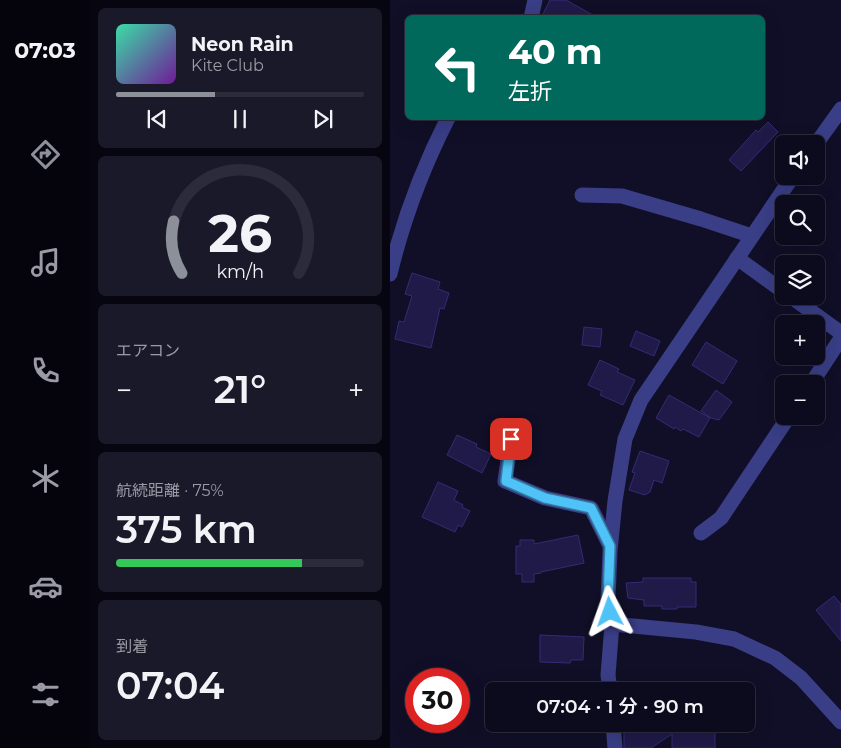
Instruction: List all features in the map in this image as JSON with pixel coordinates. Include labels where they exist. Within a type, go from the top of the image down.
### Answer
[{"type":"street","points":[[532,15],[535,0]]},
{"type":"street","points":[[822,135],[841,109]]},
{"type":"street","points":[[390,274],[397,244],[416,190],[447,120]]},
{"type":"street","points":[[609,682],[612,624],[608,599],[610,546],[614,501],[625,439],[641,400],[787,185]]},
{"type":"street","points":[[582,195],[622,196],[752,236]]},
{"type":"street","points":[[737,258],[775,285]]},
{"type":"street","points":[[802,305],[841,333]]},
{"type":"street","points":[[816,375],[841,338]]},
{"type":"street","points":[[701,533],[721,518],[783,425]]},
{"type":"street","points":[[511,439],[506,481],[545,498],[591,508],[610,546]]},
{"type":"street","points":[[612,624],[696,632],[734,639],[775,658],[801,678],[841,722]]},
{"type":"street","points":[[614,732],[616,748]]},
{"type":"building","points":[[550,0],[566,0],[593,15],[542,15]]},
{"type":"building","points":[[768,122],[778,132],[741,171],[729,160],[756,130],[758,132]]},
{"type":"building","points":[[412,273],[440,282],[438,289],[449,293],[444,309],[440,308],[431,348],[395,339],[399,321],[404,322],[412,296],[405,294]]},
{"type":"building","points":[[584,327],[602,329],[600,347],[582,345]]},
{"type":"building","points":[[636,331],[660,341],[654,356],[630,346]]},
{"type":"building","points":[[706,342],[737,361],[723,384],[692,365]]},
{"type":"building","points":[[600,360],[619,369],[617,372],[635,380],[623,405],[600,395],[602,391],[588,385]]},
{"type":"building","points":[[716,390],[732,402],[719,420],[711,418],[701,411]]},
{"type":"building","points":[[669,395],[710,418],[699,437],[683,429],[681,431],[675,427],[674,429],[656,418]]},
{"type":"building","points":[[457,435],[477,444],[476,447],[491,454],[482,473],[447,455]]},
{"type":"building","points":[[640,451],[669,461],[662,483],[654,480],[650,492],[645,495],[629,490],[635,473],[632,472]]},
{"type":"building","points":[[438,482],[458,491],[454,500],[470,511],[462,527],[458,525],[455,532],[422,517]]},
{"type":"building","points":[[578,535],[584,563],[534,574],[534,582],[522,582],[522,574],[516,574],[516,546],[520,546],[520,540],[534,540],[534,544]]},
{"type":"building","points":[[643,578],[691,578],[691,582],[696,582],[696,607],[662,609],[662,606],[644,606],[644,600],[628,598],[626,583],[643,582]]},
{"type":"building","points":[[834,596],[841,604],[841,641],[816,610]]},
{"type":"building","points":[[540,635],[584,637],[583,660],[571,660],[570,663],[540,662]]},
{"type":"building","points":[[624,732],[715,732],[715,748],[672,748],[672,734],[651,748],[624,748]]},
{"type":"route","points":[[511,439],[506,481],[545,498],[591,508],[610,546],[608,599],[610,612]]}]
